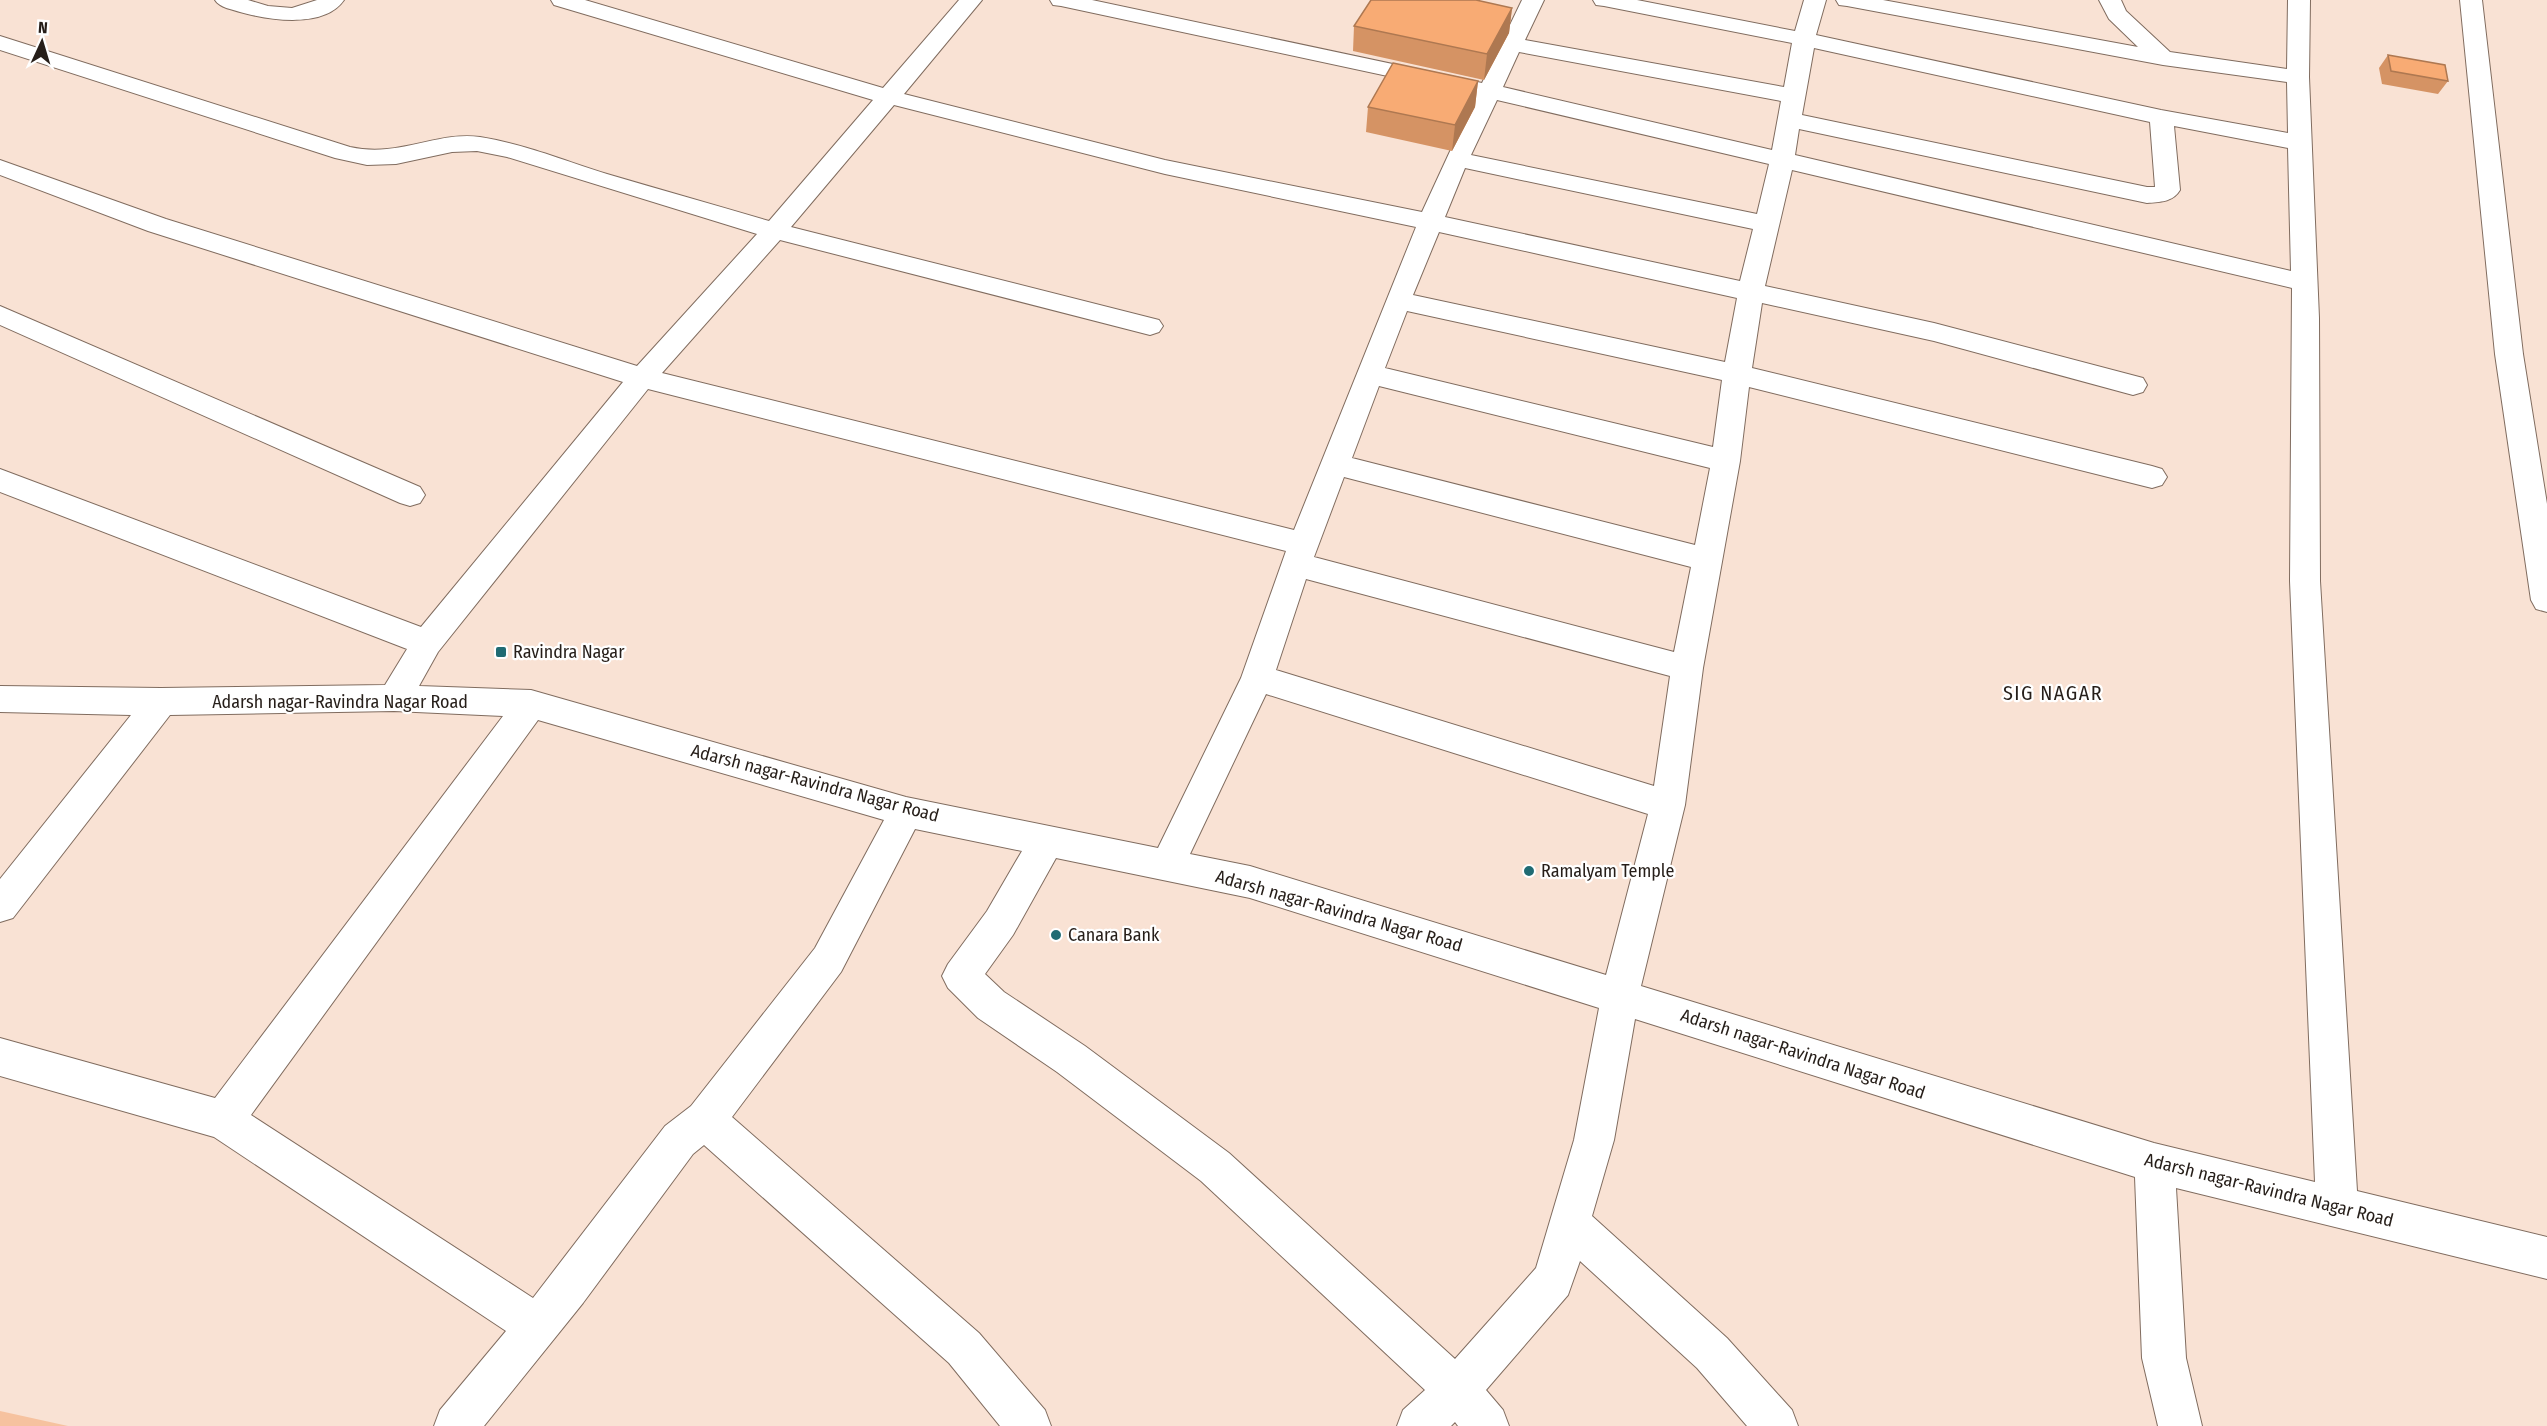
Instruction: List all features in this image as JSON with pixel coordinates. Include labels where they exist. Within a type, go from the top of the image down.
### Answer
[{"type":"street","points":[[226,0],[277,16],[306,14],[333,0]]},
{"type":"street","points":[[562,0],[889,97],[1165,167],[1430,222],[1934,332],[2133,385]]},
{"type":"street","points":[[394,698],[428,643],[642,378],[774,231],[971,0]]},
{"type":"street","points":[[1061,0],[1489,91],[2304,282]]},
{"type":"street","points":[[1167,866],[1257,678],[1300,554],[1398,300],[1457,159],[1533,0]]},
{"type":"street","points":[[1604,0],[1804,39],[2161,117],[2301,143]]},
{"type":"street","points":[[1419,1426],[1457,1390],[1553,1280],[1594,1140],[1620,995],[1668,805],[1687,668],[1726,462],[1737,374],[1751,292],[1765,224],[1782,160],[1804,39],[1815,0]]},
{"type":"street","points":[[1847,0],[2163,58],[2298,77]]},
{"type":"street","points":[[2110,0],[2117,14],[2163,58]]},
{"type":"street","points":[[2299,0],[2298,77],[2304,282],[2305,581],[2337,1207]]},
{"type":"street","points":[[2471,0],[2509,354],[2547,600]]},
{"type":"street","points":[[0,43],[344,153],[367,158],[396,157],[452,145],[477,144],[512,151],[597,179],[774,231],[1150,326]]},
{"type":"street","points":[[1513,44],[1792,108],[2147,195],[2161,194],[2168,190],[2161,117]]},
{"type":"street","points":[[1457,159],[1765,224]]},
{"type":"street","points":[[0,167],[157,225],[642,378],[1300,554],[1687,668]]},
{"type":"street","points":[[1398,300],[1737,374],[2152,477]]},
{"type":"street","points":[[0,315],[410,495]]},
{"type":"street","points":[[1369,374],[1726,462]]},
{"type":"street","points":[[1335,464],[1708,560]]},
{"type":"street","points":[[0,480],[428,643]]},
{"type":"street","points":[[1257,678],[1668,805]]},
{"type":"street","name":"Adarsh nagar-Ravindra Nagar Road","points":[[0,699],[161,702],[394,698],[531,704],[906,812],[1048,839],[1250,882],[1620,995],[1750,1039],[2154,1162],[2547,1258]]},
{"type":"street","points":[[0,906],[161,702]]},
{"type":"street","points":[[223,1119],[531,704]]},
{"type":"street","points":[[456,1426],[537,1326],[679,1140],[705,1120],[828,960],[906,812]]},
{"type":"street","points":[[1048,839],[1000,923],[961,976],[991,1005],[1071,1059],[1215,1167],[1457,1390],[1487,1426]]},
{"type":"street","points":[[0,1057],[223,1119],[537,1326]]},
{"type":"street","points":[[705,1120],[964,1348],[1029,1426]]},
{"type":"street","points":[[2154,1162],[2164,1358],[2180,1426]]},
{"type":"street","points":[[1570,1224],[1712,1353],[1776,1426]]},
{"type":"shaded area","points":[[0,1411],[68,1426],[0,1426]]},
{"type":"building","points":[[1371,0],[1476,0],[1512,8],[1487,54],[1354,26]]},
{"type":"building","points":[[2388,55],[2445,65],[2448,81],[2391,71]]},
{"type":"building","points":[[1393,63],[1478,81],[1455,125],[1368,107]]},
{"type":"place","name":"Ravindra Nagar","points":[[501,652]]},
{"type":"place","name":"Ramalyam Temple","points":[[1529,871]]},
{"type":"place","name":"Canara Bank","points":[[1056,935]]},
{"type":"district","name":"SIG NAGAR","points":[[2053,693]]}]
